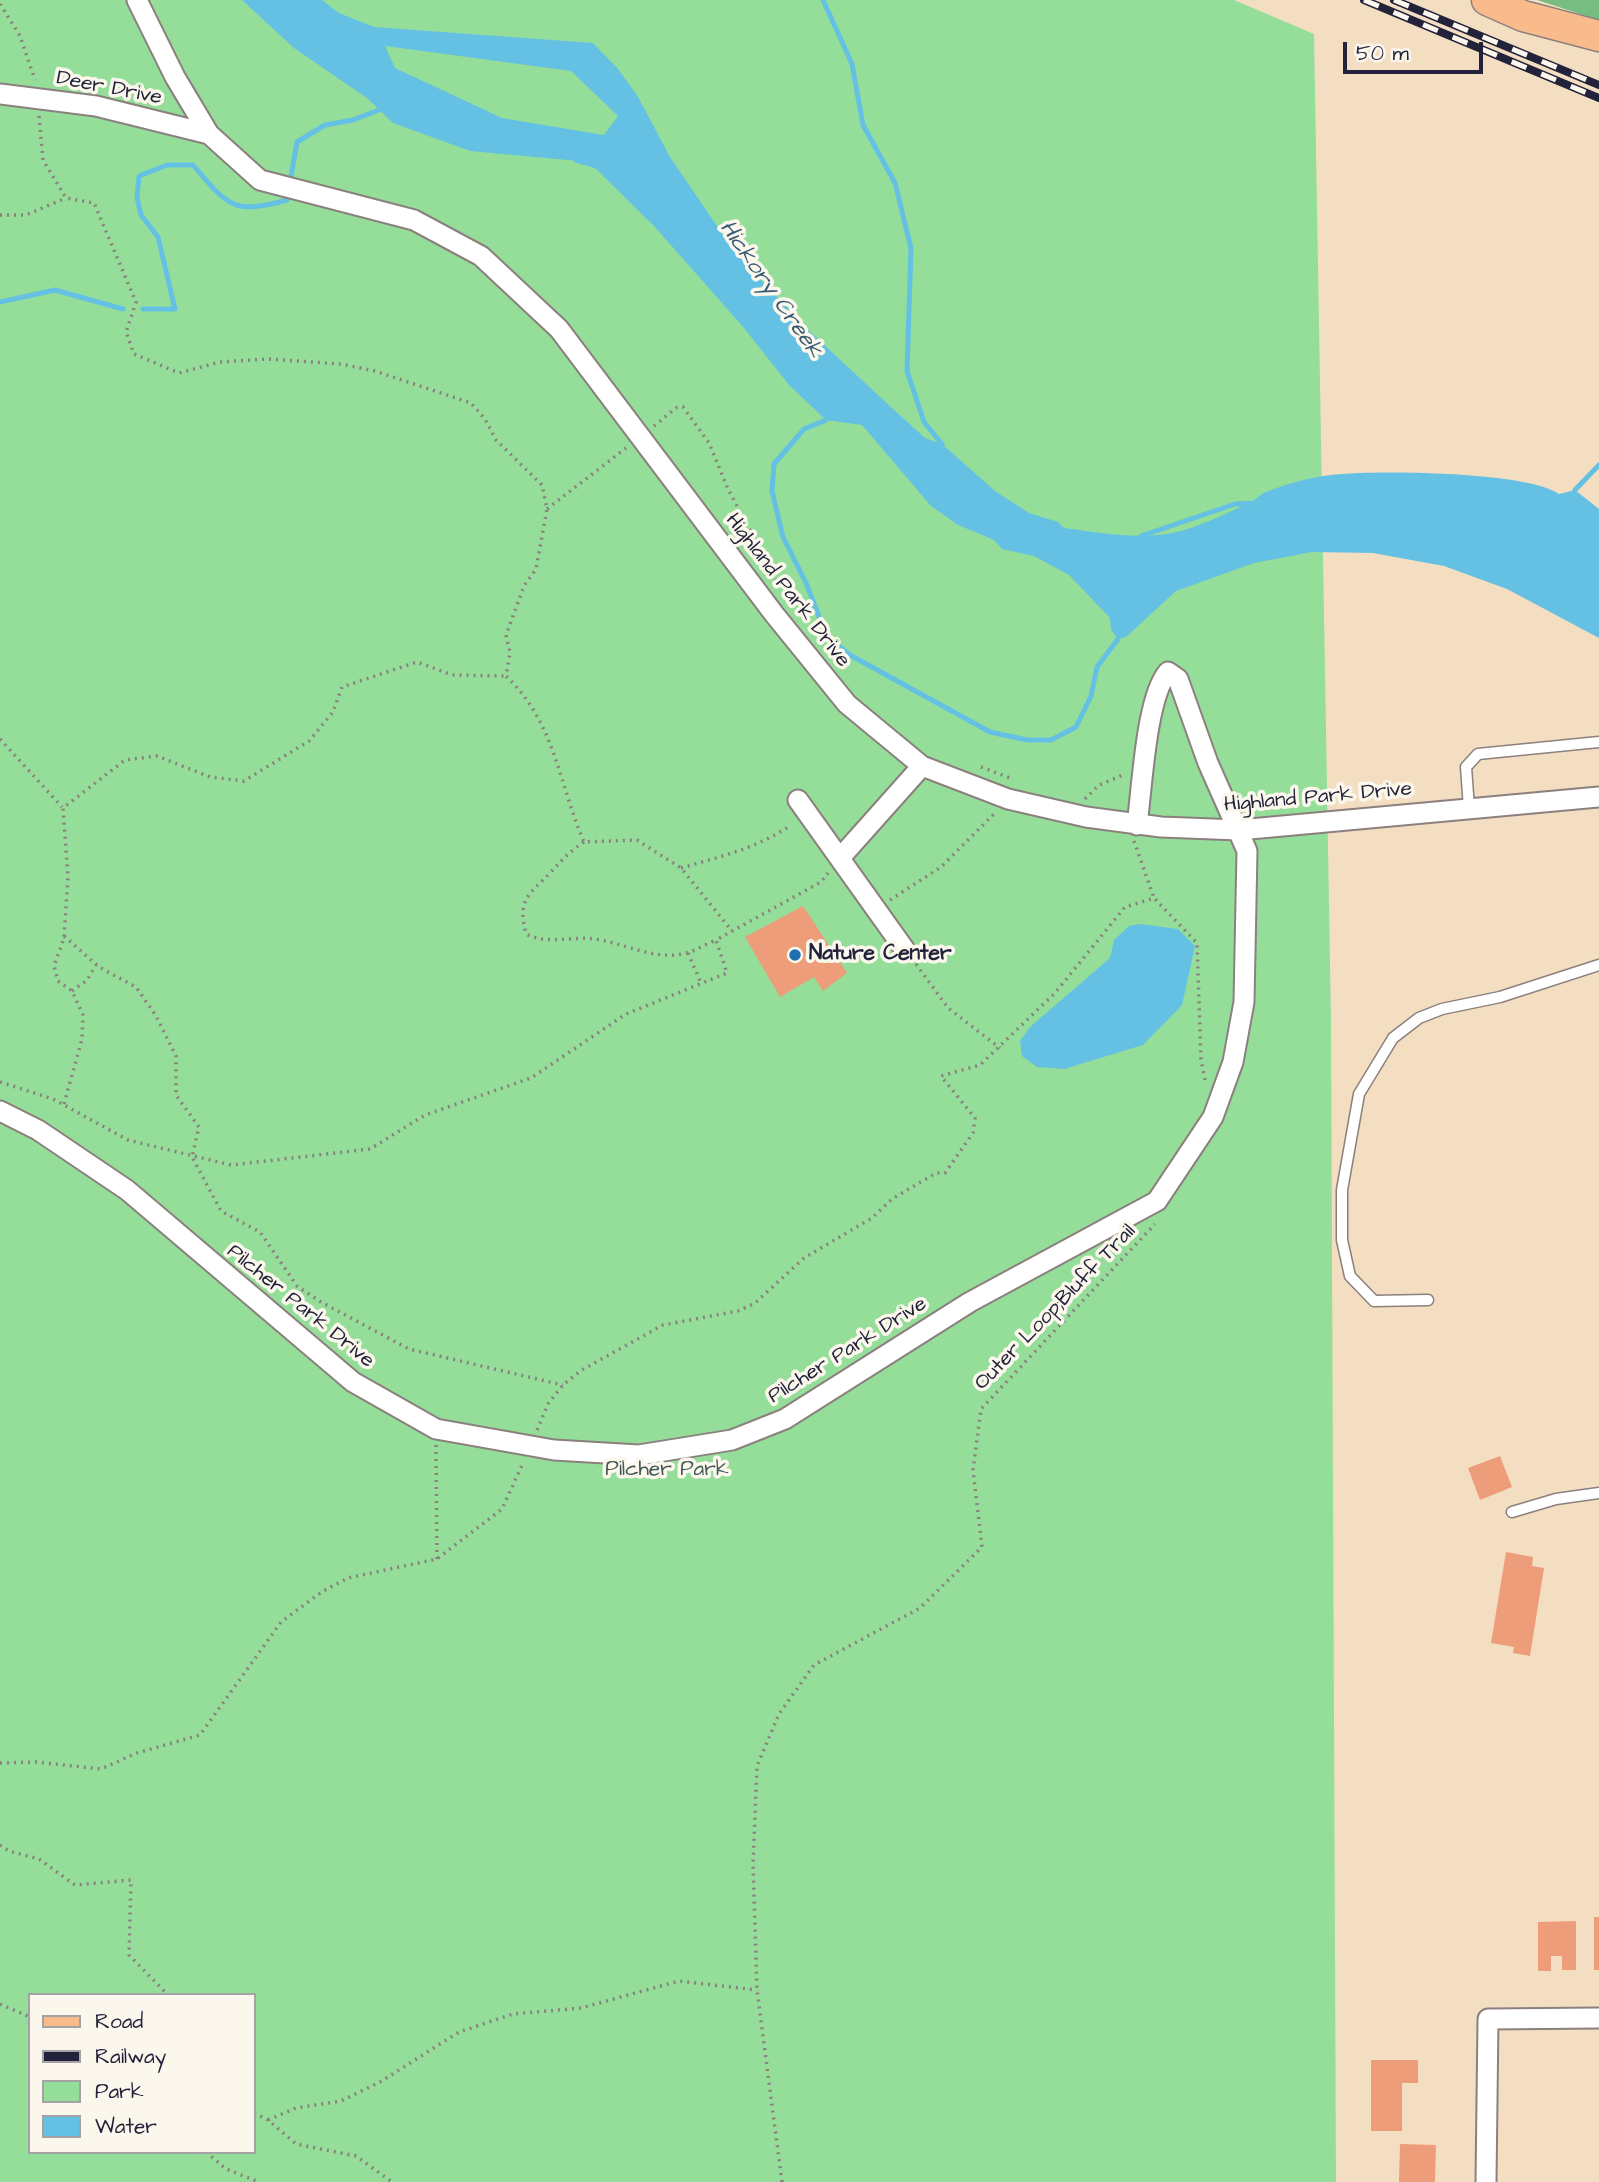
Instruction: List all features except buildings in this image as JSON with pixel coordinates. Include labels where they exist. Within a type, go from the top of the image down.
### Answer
[{"type":"main road","points":[[1487,0],[1523,16],[1599,36]]},
{"type":"street","name":"Highland Park Drive","points":[[137,0],[175,77],[209,134],[260,180],[414,220],[481,256],[559,329],[847,704],[922,766],[1007,799],[1135,831],[1239,830],[1599,797]]},
{"type":"street","name":"Deer Drive","points":[[0,94],[96,106],[209,134]]},
{"type":"street","name":"Pilcher Park Drive","points":[[0,1111],[38,1130],[127,1190],[352,1382],[436,1429],[554,1450],[639,1455],[732,1440],[785,1419],[970,1302],[1157,1201],[1213,1117],[1233,1062],[1244,988],[1247,851],[1208,763],[1178,679],[1168,672],[1161,681],[1155,703],[1144,771]]},
{"type":"street","points":[[840,858],[922,766]]},
{"type":"street","points":[[1135,831],[1144,771]]},
{"type":"street","points":[[799,800],[905,950]]},
{"type":"street","points":[[1486,2182],[1488,2019],[1599,2018]]},
{"type":"lane","points":[[1469,808],[1466,767],[1478,754],[1599,742]]},
{"type":"lane","points":[[1428,1300],[1374,1301],[1350,1276],[1342,1240],[1342,1189],[1359,1094],[1393,1038],[1419,1018],[1442,1009],[1500,997],[1599,965]]},
{"type":"lane","points":[[1512,1512],[1556,1499],[1599,1493]]},
{"type":"path","points":[[0,4],[20,36],[34,72],[43,160],[66,198]]},
{"type":"path","points":[[0,215],[26,215],[66,198],[94,203],[108,230],[136,302],[126,332],[134,355],[179,373],[220,362],[268,359],[341,364],[375,371],[471,403],[485,419],[496,440],[542,485],[547,509],[536,569],[524,586],[506,635],[510,653],[506,676]]},
{"type":"path","points":[[547,509],[676,408],[683,407],[709,443],[728,489],[785,596]]},
{"type":"path","points":[[63,808],[125,760],[156,755],[210,776],[244,781],[309,741],[333,712],[342,687],[417,662],[452,675],[506,676],[522,692],[556,753],[574,818],[584,842]]},
{"type":"path","points":[[0,739],[63,808],[68,877],[64,936],[54,966],[58,981],[72,992],[83,1016],[82,1039],[64,1105]]},
{"type":"path","points":[[979,766],[1014,779]]},
{"type":"path","points":[[1072,814],[1099,785],[1118,775],[1144,771]]},
{"type":"path","points":[[876,909],[941,867],[1007,799]]},
{"type":"path","points":[[681,868],[740,850],[776,835],[791,825]]},
{"type":"path","points":[[1135,831],[1154,898],[1197,943],[1201,1060],[1206,1083]]},
{"type":"path","points":[[732,931],[681,868],[637,840],[584,842],[564,855],[550,873],[531,888],[521,915],[526,934],[537,940],[593,939],[652,953],[688,953],[716,940],[821,882],[840,858]]},
{"type":"path","points":[[905,950],[948,1008],[1000,1048],[1055,993],[1125,907],[1154,898]]},
{"type":"path","points":[[64,936],[96,965],[136,987],[156,1016],[176,1056],[176,1095],[199,1127],[192,1157],[222,1211],[260,1232],[297,1286],[409,1349],[563,1385]]},
{"type":"path","points":[[0,1082],[64,1105],[128,1140],[231,1166],[370,1149],[425,1115],[531,1078],[626,1014],[727,973],[716,940]]},
{"type":"path","points":[[688,953],[701,984]]},
{"type":"path","points":[[72,992],[87,980],[96,965]]},
{"type":"path","name":"Outer Loop;Bluff Trail","points":[[782,2182],[757,1990],[753,1864],[757,1766],[779,1714],[814,1665],[920,1608],[982,1547],[973,1470],[981,1409],[1149,1234],[1156,1223]]},
{"type":"path","points":[[436,1429],[437,1559]]},
{"type":"path","points":[[0,1845],[9,1851],[39,1859],[75,1885],[131,1880],[129,1955],[166,1993]]},
{"type":"path","points":[[268,2120],[296,2108],[341,2101],[380,2082],[459,2032],[513,2014],[581,2008],[679,1981],[757,1990]]},
{"type":"path","points":[[0,2004],[28,2016]]},
{"type":"path","points":[[256,2114],[268,2120],[296,2144],[356,2156],[392,2182]]},
{"type":"path","points":[[208,2154],[226,2169],[259,2182]]},
{"type":"green space","name":"Pilcher Park","points":[[0,0],[1234,0],[1314,34],[1331,1020],[1336,2182],[0,2182]]},
{"type":"green space","points":[[1537,0],[1599,0],[1599,20]]},
{"type":"water","points":[[242,0],[322,0],[339,13],[374,27],[593,43],[618,69],[637,95],[670,157],[734,251],[806,328],[925,438],[942,444],[995,491],[1029,513],[1058,522],[1064,528],[1122,535],[1152,535],[1190,528],[1251,502],[1266,492],[1323,476],[1407,473],[1482,476],[1542,486],[1559,494],[1575,490],[1599,509],[1599,638],[1507,589],[1444,566],[1373,553],[1312,552],[1254,563],[1176,591],[1126,637],[1118,639],[1111,630],[1110,618],[1069,575],[1034,556],[1002,549],[994,540],[958,525],[931,506],[862,425],[826,420],[789,385],[744,328],[654,226],[589,162],[470,151],[393,123],[367,98],[294,48]],"holes":[[[385,46],[571,71],[618,116],[604,135],[502,118],[395,68]]]},
{"type":"water","points":[[1140,924],[1178,929],[1195,946],[1182,1005],[1143,1045],[1064,1069],[1037,1067],[1022,1056],[1020,1041],[1030,1027],[1110,958],[1114,940],[1129,926]]},
{"type":"waterway","points":[[823,0],[852,64],[863,125],[895,183],[911,248],[907,371],[924,422],[942,444]]},
{"type":"waterway","points":[[291,177],[297,142],[325,125],[353,120],[379,110]]},
{"type":"waterway","name":"Hickory Creek","points":[[576,160],[597,166]]},
{"type":"waterway","points":[[143,309],[175,309],[158,237],[141,215],[137,197],[139,176],[167,165],[193,165],[215,190],[233,204],[254,207],[287,200]]},
{"type":"waterway","points":[[0,302],[55,290],[123,309]]},
{"type":"waterway","points":[[826,420],[804,429],[774,464],[772,491],[783,537],[806,583],[827,637],[850,655],[990,732],[1027,740],[1051,740],[1076,727],[1091,696],[1097,667],[1118,639]]},
{"type":"waterway","points":[[1575,490],[1599,465]]},
{"type":"waterway","name":"Hickory Creek","points":[[1141,536],[1235,504],[1256,503]]},
{"type":"railway","points":[[1364,0],[1599,98]]},
{"type":"railway","points":[[1394,0],[1599,85]]},
{"type":"place","name":"Nature Center","points":[[795,955]]}]
